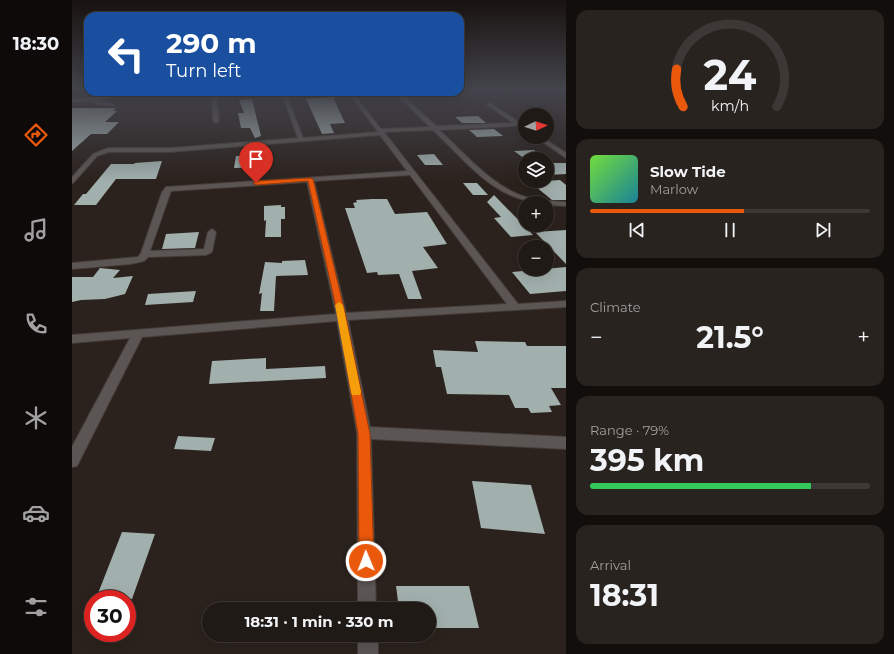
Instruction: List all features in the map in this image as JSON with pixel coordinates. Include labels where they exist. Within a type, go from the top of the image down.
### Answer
[{"type":"street","points":[[294,121],[301,139]]},
{"type":"street","points":[[372,121],[514,306]]},
{"type":"street","points":[[425,121],[494,184],[509,194],[518,197]]},
{"type":"street","points":[[72,181],[95,154],[108,150],[170,150],[381,132],[517,123],[513,121]]},
{"type":"street","points":[[549,144],[566,156]]},
{"type":"street","points":[[72,266],[141,259],[145,254],[166,192],[169,189],[412,173]]},
{"type":"street","points":[[310,179],[342,317],[364,434],[367,602]]},
{"type":"street","points":[[554,203],[566,204]]},
{"type":"street","points":[[145,254],[206,252],[209,250],[212,232]]},
{"type":"street","points":[[72,339],[342,317],[566,304]]},
{"type":"street","points":[[72,461],[138,334]]},
{"type":"street","points":[[364,434],[566,443]]},
{"type":"street","points":[[368,642],[368,654]]},
{"type":"building","points":[[72,121],[119,122],[107,134],[91,134],[72,151]]},
{"type":"building","points":[[240,121],[257,121],[261,136],[255,138],[250,128],[241,128]]},
{"type":"building","points":[[316,121],[344,121],[345,123],[330,124],[334,133],[322,134]]},
{"type":"building","points":[[459,121],[483,121],[486,123],[462,123]]},
{"type":"building","points":[[494,129],[503,136],[477,137],[469,130]]},
{"type":"building","points":[[534,150],[537,152],[518,152],[518,154],[514,151]]},
{"type":"building","points":[[434,154],[443,165],[425,165],[417,155]]},
{"type":"building","points":[[261,155],[262,167],[234,168],[236,156]]},
{"type":"building","points":[[162,161],[156,179],[116,179],[96,205],[74,205],[83,194],[86,194],[111,164],[134,164]]},
{"type":"building","points":[[554,163],[566,163],[566,174],[554,175]]},
{"type":"building","points":[[554,180],[560,180],[566,185],[566,200],[554,200],[554,196],[547,196],[537,188],[554,188]]},
{"type":"building","points":[[463,183],[477,183],[488,195],[473,195]]},
{"type":"building","points":[[494,195],[518,220],[518,232],[530,232],[533,235],[511,237],[494,218],[501,217],[487,202]]},
{"type":"building","points":[[387,199],[395,214],[427,212],[447,244],[423,247],[438,268],[412,271],[422,299],[408,299],[399,274],[378,275],[377,272],[367,273],[345,208],[355,208],[353,203],[357,202],[356,200]]},
{"type":"building","points":[[281,205],[281,207],[285,207],[285,219],[281,219],[281,237],[265,237],[266,220],[264,221],[264,206]]},
{"type":"building","points":[[566,230],[566,264],[554,252],[554,240],[543,240],[535,232],[554,232],[554,231]]},
{"type":"building","points":[[199,232],[195,248],[162,249],[166,234]]},
{"type":"building","points":[[305,260],[308,275],[276,276],[274,311],[260,311],[262,293],[259,294],[265,262],[282,263],[282,261]]},
{"type":"building","points":[[566,267],[566,291],[530,294],[512,272],[518,271],[518,276],[554,276],[554,268]]},
{"type":"building","points":[[100,268],[120,270],[113,278],[133,276],[125,294],[105,299],[72,302],[72,277],[93,277]]},
{"type":"building","points":[[196,291],[193,302],[145,305],[148,294]]},
{"type":"building","points":[[475,341],[525,342],[527,346],[566,346],[566,388],[551,388],[561,405],[549,406],[552,412],[531,413],[528,408],[515,408],[509,395],[447,394],[441,367],[436,367],[433,350],[478,352]]},
{"type":"building","points":[[266,358],[266,369],[325,366],[326,378],[209,384],[212,361]]},
{"type":"building","points":[[178,436],[215,438],[211,451],[174,449]]},
{"type":"building","points":[[472,481],[531,485],[545,534],[481,528]]},
{"type":"building","points":[[122,532],[155,534],[135,590],[99,590]]},
{"type":"building","points":[[396,586],[469,586],[479,628],[436,628],[436,602],[398,602]]},
{"type":"slow traffic","points":[[339,305],[356,392]]},
{"type":"route","points":[[256,183],[310,179],[342,317],[364,434],[366,561]]}]
